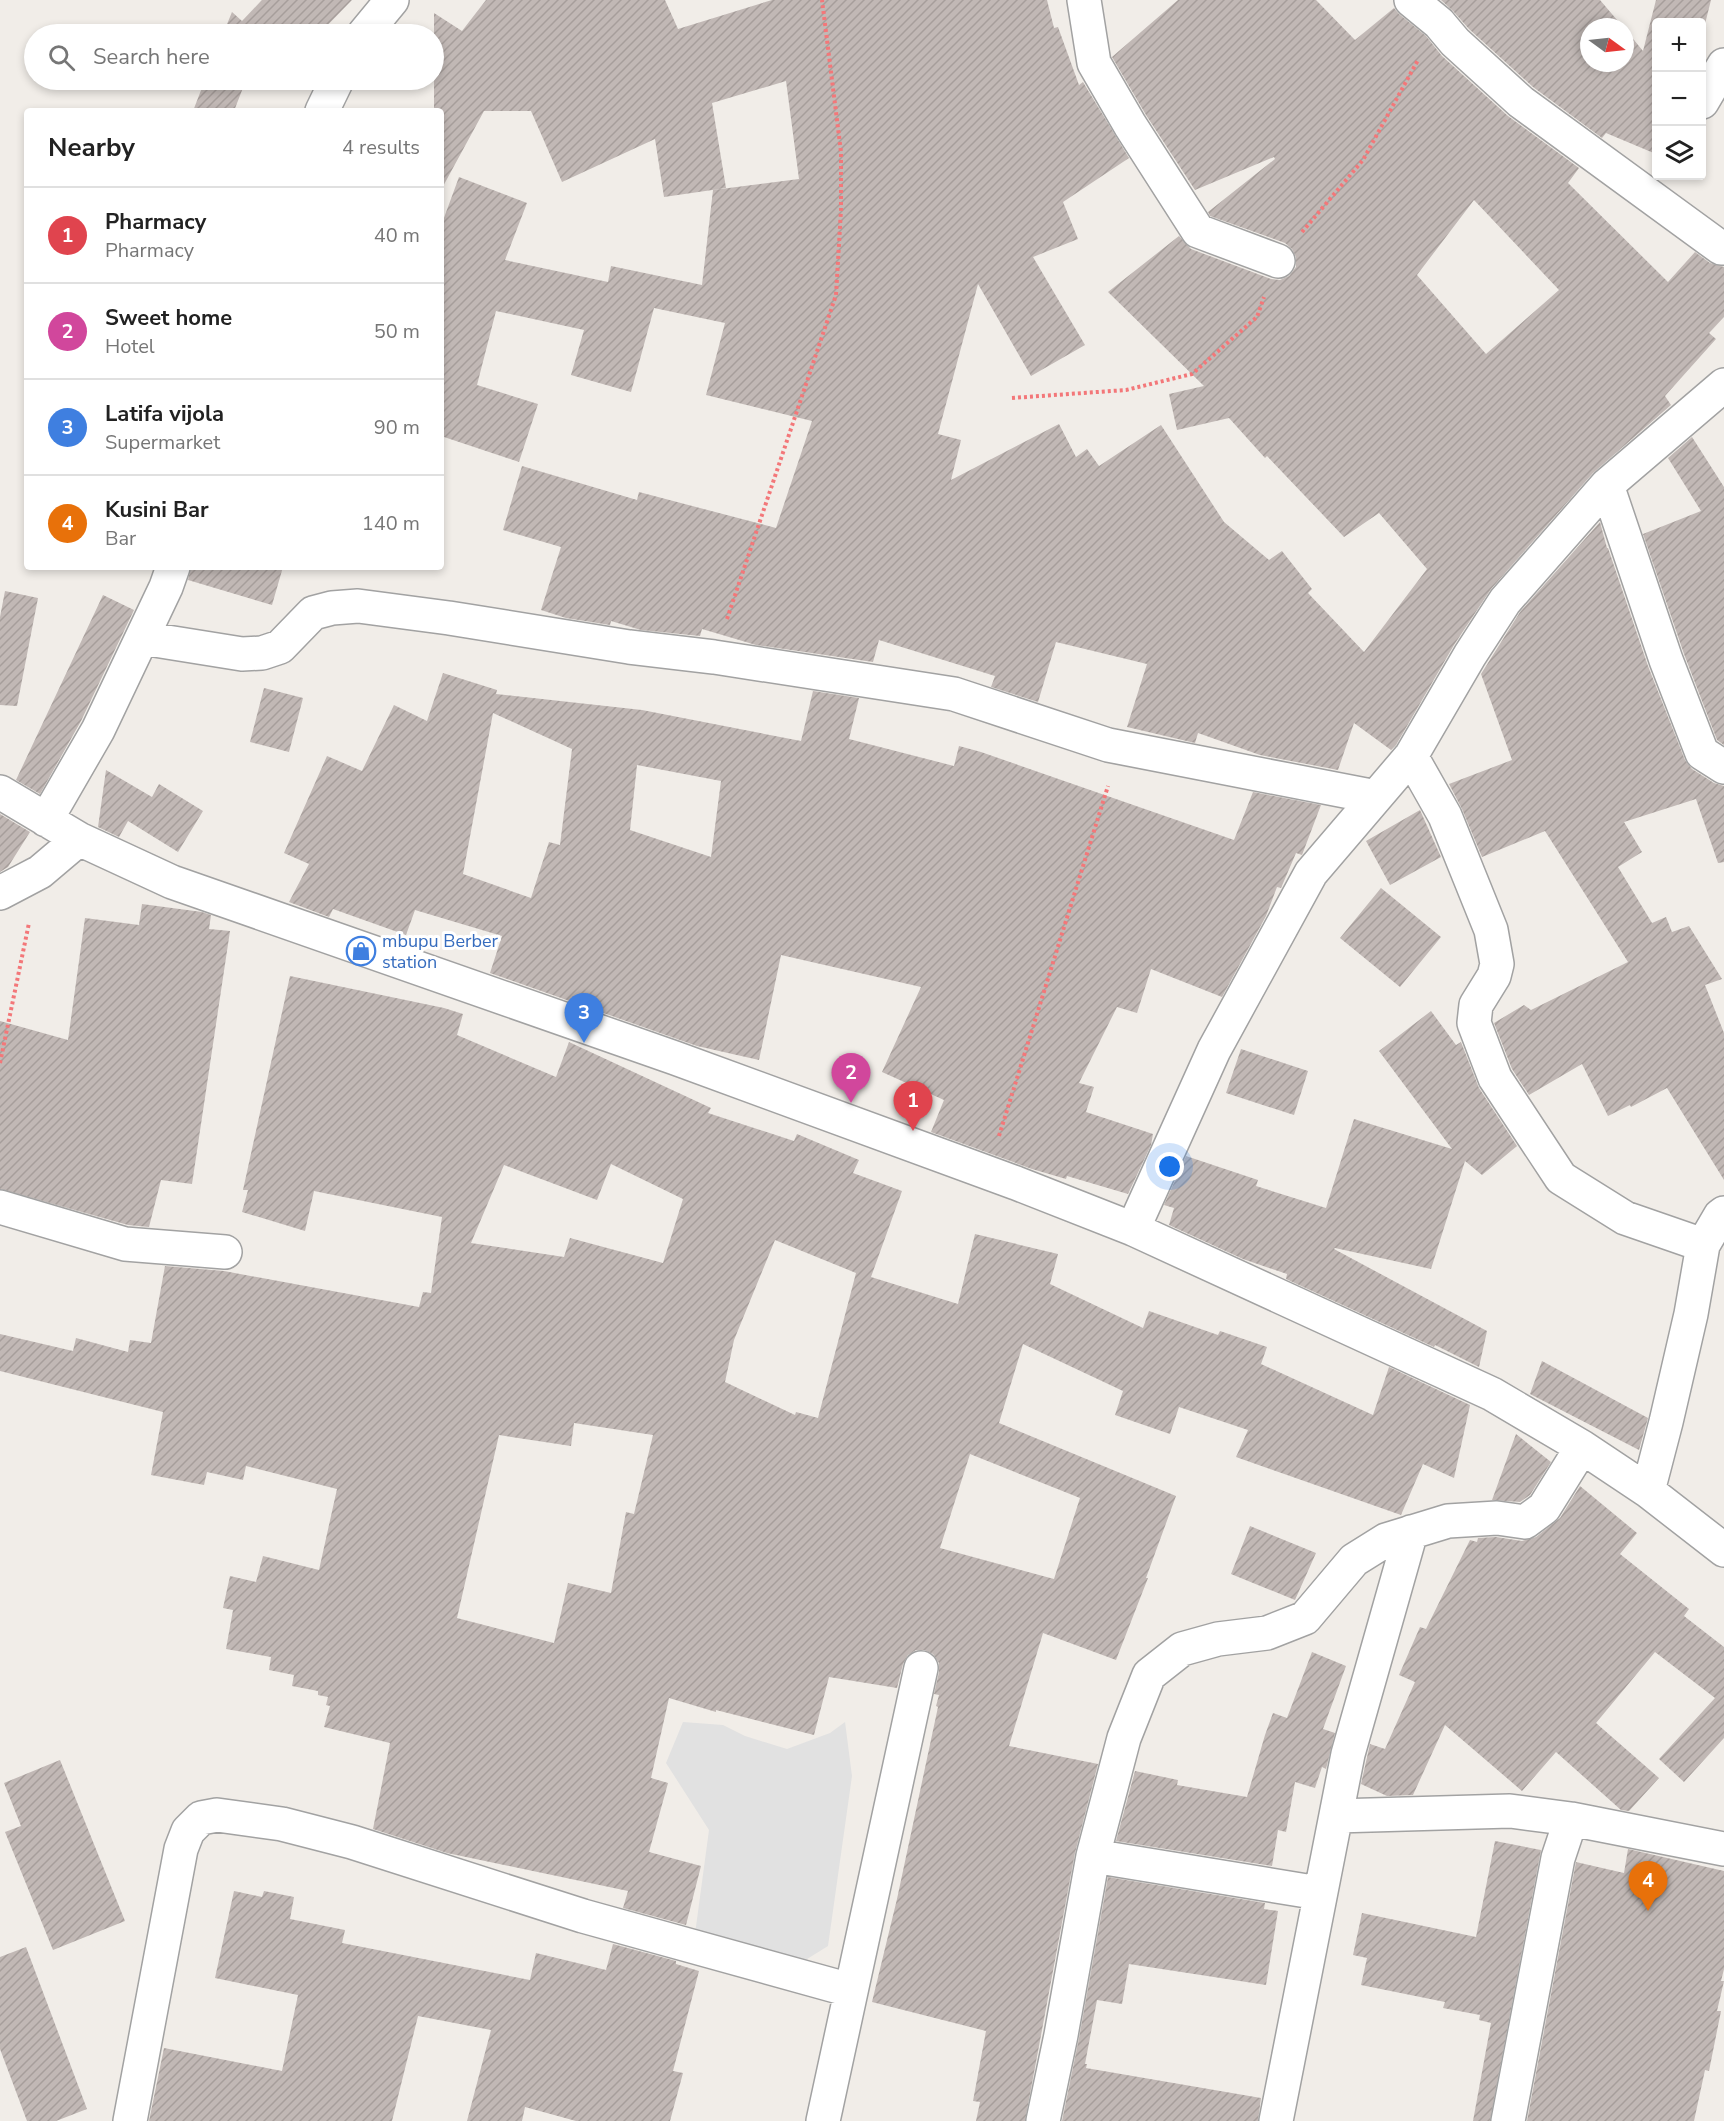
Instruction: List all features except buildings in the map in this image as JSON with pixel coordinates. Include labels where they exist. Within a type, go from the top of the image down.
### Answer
[{"type":"street","points":[[372,24],[392,0]]},
{"type":"street","points":[[1084,0],[1094,63],[1198,231],[1278,261]]},
{"type":"street","points":[[1411,0],[1439,23],[1455,42],[1521,102],[1652,185],[1721,248],[1724,248]]},
{"type":"street","points":[[1706,94],[1724,65]]},
{"type":"street","points":[[323,108],[332,90]]},
{"type":"street","points":[[1132,1229],[1214,1050],[1311,873],[1411,756],[1470,655],[1506,601],[1607,485],[1724,386]]},
{"type":"street","points":[[1607,485],[1666,660],[1702,753],[1724,767]]},
{"type":"street","points":[[46,819],[98,730],[172,570]]},
{"type":"street","points":[[142,638],[242,654],[262,653],[280,647],[313,613],[332,608],[358,606],[954,694],[1120,748],[1376,797]]},
{"type":"street","points":[[1411,756],[1445,816],[1491,930],[1497,964],[1494,976],[1476,1005],[1474,1023],[1495,1078],[1561,1178],[1625,1218],[1703,1245]]},
{"type":"street","points":[[0,792],[79,840],[172,882],[501,996],[987,1172],[1132,1229],[1492,1394],[1582,1447],[1648,1491],[1724,1550]]},
{"type":"street","points":[[0,893],[40,872],[79,840]]},
{"type":"street","points":[[0,1207],[125,1244],[225,1252]]},
{"type":"street","points":[[1648,1491],[1688,1325],[1703,1245],[1724,1213]]},
{"type":"street","points":[[1043,2121],[1093,1856],[1124,1738],[1149,1675],[1182,1649],[1218,1639],[1267,1633],[1305,1618],[1354,1560],[1386,1540],[1448,1521],[1497,1518],[1525,1522],[1544,1508],[1582,1447]]},
{"type":"street","points":[[1276,2121],[1348,1754],[1412,1532]]},
{"type":"street","points":[[823,2121],[921,1668]]},
{"type":"street","points":[[1336,1816],[1510,1811],[1571,1819],[1724,1849]]},
{"type":"street","points":[[130,2121],[181,1849],[188,1831],[201,1818],[217,1815],[282,1824],[352,1842],[583,1916],[850,1990]]},
{"type":"street","points":[[1508,2121],[1558,1858],[1571,1819]]},
{"type":"street","points":[[1093,1856],[1319,1893]]},
{"type":"path","points":[[714,657],[836,295],[841,210],[841,152],[822,0]]},
{"type":"path","points":[[987,1172],[1120,748]]},
{"type":"path","points":[[0,1063],[40,872]]},
{"type":"shaded area","points":[[683,1722],[723,1725],[745,1736],[787,1749],[830,1733],[845,1722],[852,1776],[828,1946],[799,1964],[695,1934],[709,1830],[666,1763]]},
{"type":"place","name":"mbupu Berber station","points":[[361,951]]},
{"type":"place","name":"Latifa vijola","points":[[584,1043]]},
{"type":"place","name":"Sweet home","points":[[851,1103]]},
{"type":"place","name":"Pharmacy","points":[[913,1131]]},
{"type":"place","name":"Kusini Bar","points":[[1648,1911]]}]
